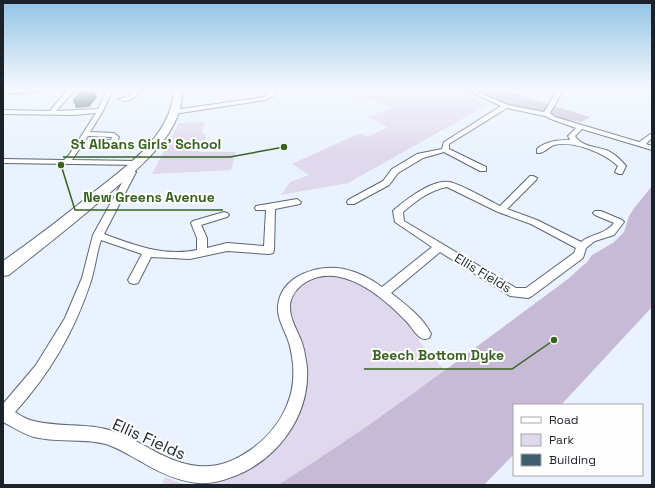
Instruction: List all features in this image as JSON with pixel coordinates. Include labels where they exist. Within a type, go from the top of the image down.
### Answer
[{"type":"main road","points":[[3,270],[135,167],[160,135],[174,112]]},
{"type":"street","points":[[3,112],[63,112]]},
{"type":"street","points":[[66,162],[72,156],[99,112]]},
{"type":"street","points":[[445,150],[446,143],[497,112]]},
{"type":"street","points":[[531,112],[547,114],[553,118],[652,148]]},
{"type":"street","points":[[575,142],[571,136],[582,127]]},
{"type":"street","points":[[85,134],[114,135],[116,137],[116,141],[92,142]]},
{"type":"street","points":[[641,144],[652,135]]},
{"type":"street","points":[[540,151],[543,147],[558,142],[575,142],[614,158],[622,166],[619,172]]},
{"type":"street","points":[[351,202],[386,183],[395,171],[420,156],[445,150],[483,169]]},
{"type":"street","points":[[3,161],[66,162],[135,167],[98,235],[85,283],[63,333],[39,373],[26,391],[3,414]]},
{"type":"street","points":[[501,210],[533,178]]},
{"type":"street","name":"Ellis Fields","points":[[581,246],[534,222],[501,210],[448,184],[440,185],[429,190],[398,211],[400,222],[439,247],[514,292],[528,293],[579,255],[581,246],[594,238],[606,236],[617,226],[619,222],[598,213]]},
{"type":"street","points":[[259,208],[297,202]]},
{"type":"street","points":[[98,235],[148,253],[190,255],[202,251],[227,247],[270,250],[270,207]]},
{"type":"street","points":[[202,251],[202,238],[196,223],[224,215]]},
{"type":"street","points":[[382,294],[439,247]]},
{"type":"street","points":[[134,280],[148,253]]},
{"type":"street","name":"Ellis Fields","points":[[3,414],[33,428],[107,437],[121,442],[167,467],[182,473],[202,475],[215,474],[234,469],[250,461],[265,450],[286,425],[295,406],[299,390],[300,363],[296,347],[283,314],[285,299],[289,291],[300,280],[307,276],[323,272],[350,275],[382,294],[410,316],[425,334]]},
{"type":"green space","points":[[381,112],[475,112],[348,183],[281,195],[290,182],[309,175],[292,164],[360,133],[367,137],[388,127],[368,117]]},
{"type":"green space","points":[[205,122],[202,132],[206,135],[200,152],[236,152],[231,170],[152,174],[179,123]]},
{"type":"green space","points":[[329,275],[352,280],[362,285],[398,312],[410,324],[420,342],[445,371],[330,452],[278,485],[162,485],[165,477],[185,484],[201,484],[217,482],[233,477],[262,461],[285,438],[296,417],[306,366],[303,346],[293,324],[289,310],[290,302],[295,290],[299,286],[305,282]]},
{"type":"shaded area","points":[[535,112],[573,112],[590,117],[582,122]]},
{"type":"shaded area","points":[[652,186],[652,307],[562,404],[513,404],[513,455],[484,485],[278,485],[389,411],[568,279],[587,262],[592,255],[613,243],[624,232],[629,216]]},
{"type":"place","name":"St Albans Girls' School","points":[[284,147]]},
{"type":"place","name":"New Greens Avenue","points":[[61,165]]},
{"type":"place","name":"Beech Bottom Dyke","points":[[554,340]]}]
